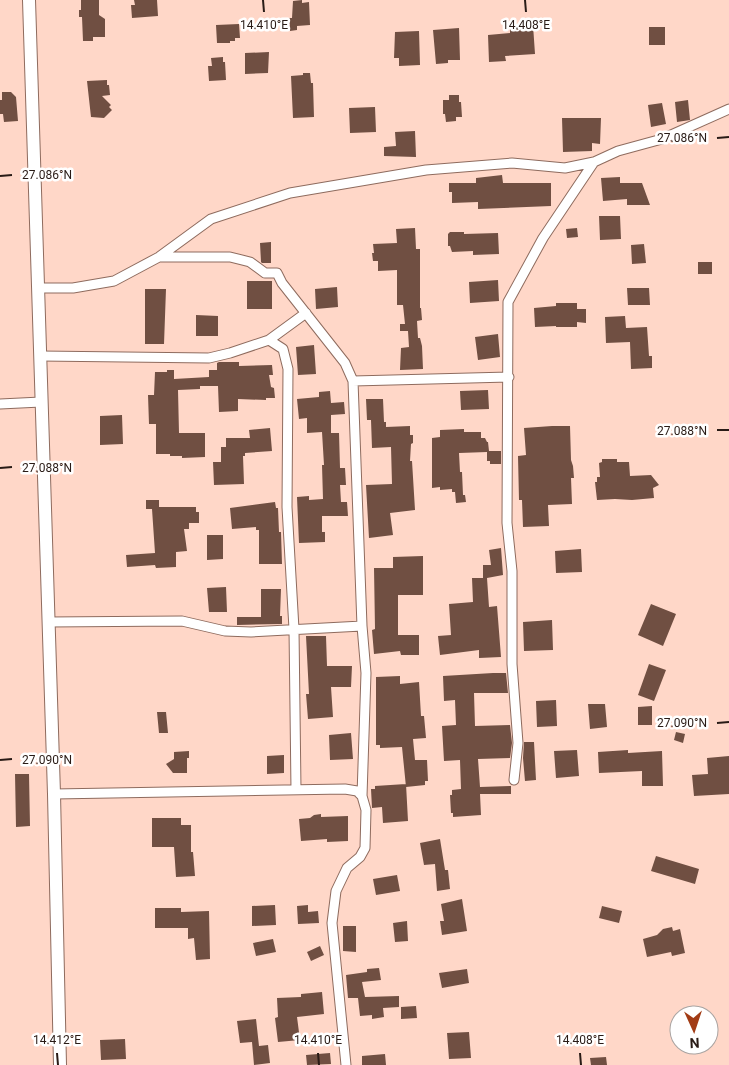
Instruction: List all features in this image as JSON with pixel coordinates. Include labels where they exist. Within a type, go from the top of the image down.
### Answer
[{"type":"street","points":[[29,0],[54,794],[60,1065]]},
{"type":"street","points":[[38,288],[73,288],[114,281],[159,257],[211,219],[290,193],[426,170],[512,163],[565,168],[594,162],[618,151],[662,139],[729,109]]},
{"type":"street","points":[[514,780],[518,742],[512,664],[512,571],[507,523],[508,302],[543,238],[594,162]]},
{"type":"street","points":[[159,257],[230,257],[250,262],[265,272],[277,273],[282,283],[345,363],[353,381],[362,626],[366,673],[362,796],[366,810],[365,848],[360,857],[347,868],[336,891],[332,923],[346,1065]]},
{"type":"street","points":[[40,356],[209,358],[269,340],[306,313]]},
{"type":"street","points":[[269,340],[283,349],[288,369],[287,506],[294,629],[296,790]]},
{"type":"street","points":[[353,381],[509,377]]},
{"type":"street","points":[[0,404],[41,402]]},
{"type":"street","points":[[48,622],[182,621],[225,631],[251,632],[362,626]]},
{"type":"street","points":[[54,794],[345,789],[357,791],[362,796]]},
{"type":"building","points":[[81,0],[99,0],[99,15],[105,19],[105,37],[93,37],[93,41],[83,41],[82,17],[79,17]]},
{"type":"building","points":[[134,0],[157,0],[158,16],[132,18],[131,5],[135,5]]},
{"type":"building","points":[[302,0],[302,3],[309,2],[310,25],[297,26],[297,30],[290,31],[289,18],[292,18],[293,1]]},
{"type":"building","points":[[239,24],[240,38],[235,38],[235,41],[230,41],[230,43],[217,43],[216,25]]},
{"type":"building","points":[[533,25],[535,54],[505,56],[506,61],[489,62],[488,35],[510,33],[510,27]]},
{"type":"building","points":[[649,27],[665,27],[665,45],[649,45]]},
{"type":"building","points":[[459,28],[460,60],[448,60],[448,63],[436,64],[433,30]]},
{"type":"building","points":[[419,31],[420,65],[399,66],[399,58],[394,58],[395,32]]},
{"type":"building","points":[[269,52],[268,73],[245,74],[245,53]]},
{"type":"building","points":[[223,57],[226,80],[209,81],[208,66],[212,66],[211,58]]},
{"type":"building","points":[[303,73],[310,73],[311,83],[313,83],[314,117],[293,118],[291,76],[303,75]]},
{"type":"building","points":[[107,80],[110,95],[102,96],[111,105],[109,107],[112,110],[104,118],[91,117],[87,81]]},
{"type":"building","points":[[2,92],[11,92],[16,97],[18,121],[4,122],[3,114],[0,114]]},
{"type":"building","points":[[449,95],[459,95],[462,117],[456,117],[456,121],[446,122],[445,114],[443,114],[443,100],[449,100]]},
{"type":"building","points":[[688,100],[690,120],[677,122],[675,102]]},
{"type":"building","points":[[662,103],[666,124],[651,127],[648,105]]},
{"type":"building","points":[[375,107],[376,132],[350,133],[349,108]]},
{"type":"building","points":[[562,118],[601,118],[600,144],[592,143],[592,151],[563,152]]},
{"type":"building","points":[[415,131],[416,157],[384,156],[384,147],[396,146],[395,132]]},
{"type":"building","points":[[502,175],[503,183],[551,183],[551,206],[478,209],[478,202],[452,203],[452,192],[449,192],[449,183],[476,183],[476,178]]},
{"type":"building","points":[[620,177],[620,183],[642,183],[650,205],[627,205],[627,199],[603,201],[601,178]]},
{"type":"building","points":[[599,216],[620,216],[621,239],[600,240]]},
{"type":"building","points":[[415,228],[416,249],[420,249],[420,308],[422,320],[417,321],[418,338],[420,338],[422,346],[423,369],[400,370],[401,348],[409,347],[408,331],[400,331],[400,324],[405,324],[403,305],[397,305],[397,270],[378,271],[378,261],[373,261],[372,253],[374,253],[373,244],[397,243],[396,229]]},
{"type":"building","points":[[577,228],[578,237],[567,238],[566,229]]},
{"type":"building","points":[[450,232],[464,232],[464,234],[498,233],[499,254],[473,255],[473,251],[452,252],[450,246],[448,246],[448,234]]},
{"type":"building","points":[[271,242],[271,263],[262,263],[260,243]]},
{"type":"building","points":[[644,244],[646,263],[632,264],[631,245]]},
{"type":"building","points":[[698,262],[712,262],[712,274],[698,274]]},
{"type":"building","points":[[498,280],[499,301],[470,303],[469,282]]},
{"type":"building","points":[[247,281],[272,281],[272,309],[247,309]]},
{"type":"building","points":[[337,287],[338,307],[316,309],[315,289]]},
{"type":"building","points":[[627,288],[649,288],[650,305],[628,305]]},
{"type":"building","points":[[145,289],[166,289],[164,344],[145,344]]},
{"type":"building","points":[[556,303],[577,303],[577,309],[586,309],[586,323],[577,322],[577,327],[535,327],[534,308],[556,306]]},
{"type":"building","points":[[196,315],[218,316],[218,336],[196,336]]},
{"type":"building","points":[[625,316],[626,328],[647,327],[649,356],[652,356],[652,368],[631,369],[630,342],[606,343],[605,317]]},
{"type":"building","points":[[498,334],[500,357],[478,360],[475,337]]},
{"type":"building","points":[[314,345],[316,374],[298,375],[296,347]]},
{"type":"building","points":[[239,362],[239,366],[272,365],[273,375],[269,375],[271,387],[274,388],[275,398],[266,398],[266,400],[238,399],[238,411],[219,412],[218,386],[200,386],[200,389],[178,390],[179,433],[205,433],[205,457],[182,458],[182,456],[170,456],[170,454],[156,454],[156,424],[149,424],[148,395],[154,395],[155,372],[174,370],[174,379],[209,377],[209,370],[217,370],[217,363]]},
{"type":"building","points":[[488,390],[489,409],[461,410],[460,391]]},
{"type":"building","points":[[330,391],[331,403],[344,402],[345,414],[331,415],[331,433],[339,433],[340,468],[345,468],[346,485],[340,485],[341,502],[347,502],[348,516],[322,516],[322,532],[325,532],[325,542],[299,543],[297,497],[309,496],[309,500],[323,499],[322,465],[324,465],[322,432],[307,433],[307,418],[299,419],[297,399],[319,397],[319,392]]},
{"type":"building","points":[[366,399],[383,399],[386,427],[410,426],[410,435],[413,435],[410,461],[412,461],[415,510],[390,513],[393,535],[369,538],[366,485],[392,484],[391,447],[372,448],[371,420],[367,420]]},
{"type":"building","points":[[122,415],[123,444],[100,445],[100,416]]},
{"type":"building","points":[[570,426],[571,460],[574,478],[571,478],[572,504],[548,505],[549,526],[523,527],[522,500],[519,500],[518,456],[526,455],[524,428]]},
{"type":"building","points":[[270,428],[272,451],[245,453],[245,456],[243,456],[244,484],[214,485],[213,462],[221,462],[221,447],[226,447],[226,438],[250,438],[249,430]]},
{"type":"building","points":[[464,429],[464,432],[481,432],[481,438],[485,438],[488,442],[489,451],[501,451],[501,464],[490,464],[490,461],[487,461],[487,452],[459,453],[463,495],[465,495],[466,502],[456,503],[455,492],[452,492],[452,489],[440,490],[440,487],[432,488],[432,438],[440,437],[440,430]]},
{"type":"building","points":[[602,459],[617,459],[617,462],[629,462],[630,476],[651,475],[659,485],[653,488],[654,498],[597,500],[595,482],[597,482],[597,477],[600,477],[599,463],[602,462]]},
{"type":"building","points":[[146,500],[159,500],[159,507],[196,507],[196,512],[199,512],[199,523],[189,523],[189,529],[184,529],[187,551],[176,552],[176,567],[156,568],[155,565],[127,567],[126,555],[155,553],[152,509],[146,509]]},
{"type":"building","points":[[275,502],[276,508],[278,508],[279,532],[281,532],[282,564],[259,564],[259,530],[256,530],[256,527],[232,529],[230,508]]},
{"type":"building","points":[[207,535],[223,535],[223,559],[207,560]]},
{"type":"building","points":[[501,548],[503,575],[487,578],[489,607],[497,606],[501,657],[479,658],[479,650],[440,655],[438,636],[451,635],[449,604],[473,602],[472,578],[483,578],[483,565],[491,565],[489,550]]},
{"type":"building","points":[[581,549],[582,572],[556,573],[555,551]]},
{"type":"building","points":[[423,556],[423,595],[398,595],[398,635],[419,635],[419,655],[401,655],[400,651],[374,654],[372,630],[375,629],[374,568],[393,568],[393,557]]},
{"type":"building","points":[[226,587],[227,612],[209,612],[207,588]]},
{"type":"building","points":[[261,589],[281,589],[280,616],[282,616],[282,624],[237,625],[237,617],[261,617]]},
{"type":"building","points":[[651,604],[676,614],[663,646],[638,635]]},
{"type":"building","points":[[552,620],[553,650],[524,651],[523,622]]},
{"type":"building","points":[[306,636],[326,636],[327,666],[352,666],[351,687],[331,687],[333,717],[308,719],[306,694],[309,694]]},
{"type":"building","points":[[649,664],[666,670],[654,701],[638,695]]},
{"type":"building","points":[[506,673],[508,693],[474,693],[475,726],[510,725],[512,743],[510,758],[478,759],[480,787],[511,786],[511,794],[480,794],[481,815],[453,817],[450,795],[452,795],[452,790],[461,789],[460,760],[444,761],[442,726],[456,725],[455,700],[444,701],[443,676]]},
{"type":"building","points":[[400,676],[400,684],[419,682],[421,716],[424,716],[426,738],[413,739],[415,760],[427,760],[428,781],[425,781],[425,785],[406,787],[402,747],[380,748],[380,745],[376,745],[376,677]]},
{"type":"building","points":[[556,700],[557,726],[537,727],[536,701]]},
{"type":"building","points":[[588,704],[605,704],[607,727],[590,729]]},
{"type":"building","points":[[652,706],[652,725],[638,725],[638,707]]},
{"type":"building","points":[[157,712],[166,712],[168,733],[159,733]]},
{"type":"building","points":[[676,732],[685,734],[683,743],[674,740]]},
{"type":"building","points":[[351,733],[353,759],[330,760],[329,735]]},
{"type":"building","points":[[524,742],[534,742],[536,780],[525,781]]},
{"type":"building","points":[[577,750],[579,776],[556,778],[554,751]]},
{"type":"building","points":[[628,750],[628,753],[662,751],[663,786],[642,786],[642,771],[599,773],[598,752]]},
{"type":"building","points":[[189,751],[187,773],[173,773],[166,764],[174,759],[174,752]]},
{"type":"building","points":[[284,755],[284,773],[267,774],[267,756]]},
{"type":"building","points":[[729,756],[729,794],[694,796],[692,775],[708,774],[707,758]]},
{"type":"building","points":[[15,774],[29,774],[30,826],[16,827]]},
{"type":"building","points":[[406,784],[408,821],[383,823],[382,807],[372,808],[371,789],[375,789],[375,786]]},
{"type":"building","points":[[321,814],[321,817],[348,816],[348,841],[327,842],[327,839],[301,841],[299,819]]},
{"type":"building","points":[[152,818],[181,818],[181,825],[191,825],[191,852],[193,852],[195,876],[176,877],[174,847],[152,847]]},
{"type":"building","points":[[440,839],[445,870],[448,870],[450,889],[437,891],[435,864],[424,865],[420,843]]},
{"type":"building","points":[[656,856],[699,869],[695,884],[651,871]]},
{"type":"building","points":[[397,875],[400,891],[376,895],[373,879]]},
{"type":"building","points":[[462,899],[467,931],[442,935],[440,921],[444,921],[441,904]]},
{"type":"building","points":[[275,905],[276,925],[252,926],[252,906]]},
{"type":"building","points":[[308,905],[308,912],[318,911],[319,923],[298,924],[297,906]]},
{"type":"building","points":[[602,906],[622,911],[619,923],[599,918]]},
{"type":"building","points":[[155,908],[181,908],[181,912],[209,911],[210,959],[196,960],[194,938],[188,939],[188,928],[155,928]]},
{"type":"building","points":[[407,921],[408,941],[395,942],[393,923]]},
{"type":"building","points":[[343,926],[356,926],[356,952],[343,951]]},
{"type":"building","points":[[672,927],[673,931],[680,929],[685,953],[672,956],[671,952],[647,957],[643,939],[657,935],[663,929]]},
{"type":"building","points":[[273,939],[276,952],[256,956],[253,943]]},
{"type":"building","points":[[320,946],[324,955],[311,961],[307,952]]},
{"type":"building","points":[[379,968],[381,980],[362,982],[365,997],[399,996],[399,1007],[383,1008],[384,1017],[372,1019],[372,1015],[360,1016],[358,998],[348,998],[346,975],[367,972],[367,969]]},
{"type":"building","points":[[467,969],[469,983],[442,988],[439,973]]},
{"type":"building","points":[[322,992],[324,1014],[297,1017],[300,1040],[278,1042],[275,1018],[278,1017],[277,998],[301,997],[301,994]]},
{"type":"building","points":[[416,1006],[417,1018],[401,1019],[401,1007]]},
{"type":"building","points":[[256,1019],[259,1046],[268,1045],[270,1063],[254,1065],[252,1042],[240,1043],[237,1021]]},
{"type":"building","points":[[469,1032],[471,1058],[449,1059],[447,1033]]},
{"type":"building","points":[[125,1039],[126,1059],[101,1060],[100,1040]]},
{"type":"building","points":[[330,1053],[331,1064],[307,1065],[306,1055]]},
{"type":"building","points":[[385,1054],[386,1065],[362,1065],[362,1056]]},
{"type":"building","points":[[606,1057],[607,1065],[591,1065],[590,1058]]}]
